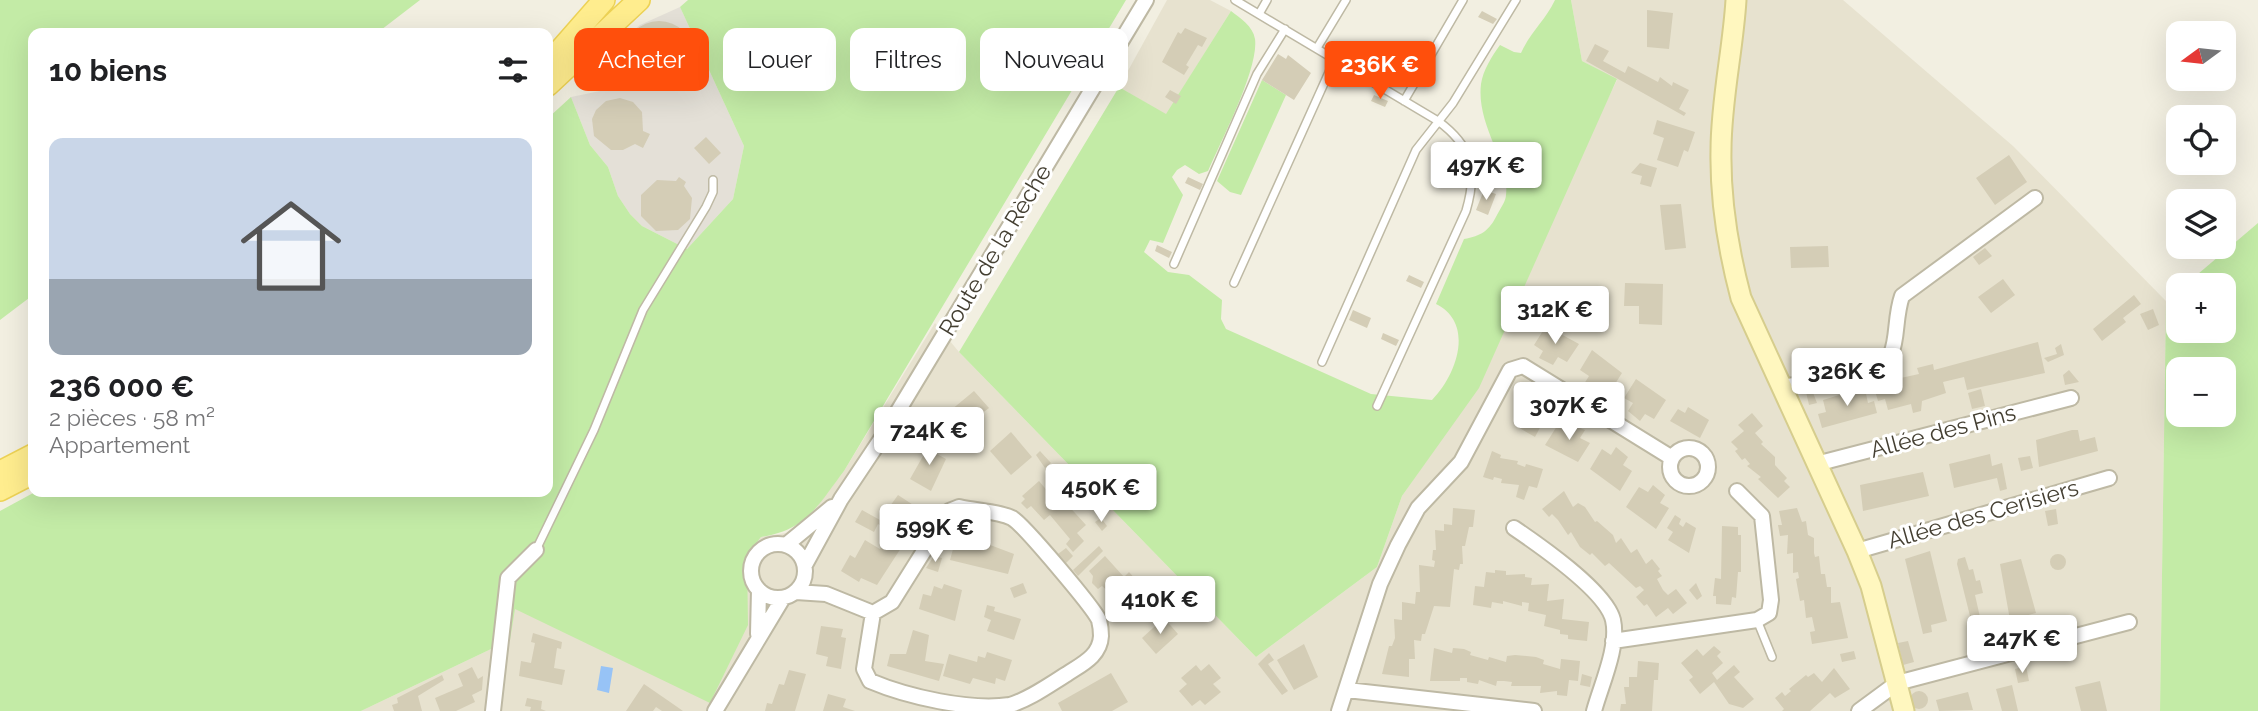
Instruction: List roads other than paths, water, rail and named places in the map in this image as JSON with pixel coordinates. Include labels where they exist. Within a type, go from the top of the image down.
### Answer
[{"type":"main road","points":[[553,37],[586,0]]},
{"type":"main road","points":[[553,58],[604,0]]},
{"type":"main road","points":[[553,80],[639,0]]},
{"type":"main road","points":[[1736,0],[1721,148],[1723,218],[1741,298],[1871,586],[1904,711]]},
{"type":"main road","points":[[0,472],[28,457]]},
{"type":"main road","points":[[0,490],[28,476]]},
{"type":"street","name":"Route de la Rèche","points":[[805,568],[841,499],[883,436],[1146,0]]},
{"type":"street","points":[[1780,387],[1870,375],[1880,370],[1889,363],[1895,348],[1896,314],[1902,296],[2035,198]]},
{"type":"street","points":[[1339,711],[1380,584],[1398,545],[1418,508],[1461,461],[1510,370],[1523,366],[1672,458]]},
{"type":"street","name":"Allée des Pins","points":[[1816,464],[2071,398]]},
{"type":"street","name":"Allée des Cerisiers","points":[[1857,551],[2109,478]]},
{"type":"street","points":[[1613,641],[1757,620],[1769,613],[1772,600],[1762,516],[1737,491]]},
{"type":"street","name":"Route de la Rèche","points":[[786,545],[797,539],[841,499]]},
{"type":"street","points":[[959,507],[1013,519],[1081,594],[1099,621],[1101,637],[1096,653],[1087,661],[1039,691],[1013,704],[971,709],[891,690],[870,681],[864,668],[873,613],[892,601],[949,511],[959,507]]},
{"type":"street","points":[[1514,528],[1554,554],[1608,607],[1614,622],[1613,641],[1594,711]]},
{"type":"street","points":[[826,594],[818,580],[805,568],[798,553],[786,545],[768,546],[755,557],[751,574],[765,596],[826,594],[873,613]]},
{"type":"street","points":[[493,711],[508,578],[536,550]]},
{"type":"street","points":[[715,711],[775,608],[790,595],[805,568]]},
{"type":"street","points":[[757,642],[761,607],[759,590]]},
{"type":"street","points":[[1859,711],[1897,683],[2129,622]]},
{"type":"street","points":[[1347,690],[1534,711]]},
{"type":"lane","points":[[1236,0],[1438,121],[1456,134],[1472,167],[1473,188],[1466,211],[1377,406]]},
{"type":"lane","points":[[1259,14],[1267,0]]},
{"type":"lane","points":[[1317,48],[1346,0]]},
{"type":"lane","points":[[1405,101],[1463,0]]},
{"type":"lane","points":[[1322,362],[1416,150],[1453,103],[1516,0]]},
{"type":"lane","points":[[1174,264],[1257,74],[1285,29]]},
{"type":"lane","points":[[1234,283],[1335,59]]},
{"type":"lane","points":[[536,550],[594,430],[643,310],[706,207],[713,192],[713,180]]},
{"type":"lane","points":[[1757,620],[1772,657]]},
{"type":"water","points":[[601,666],[613,668],[609,693],[597,690]]}]
